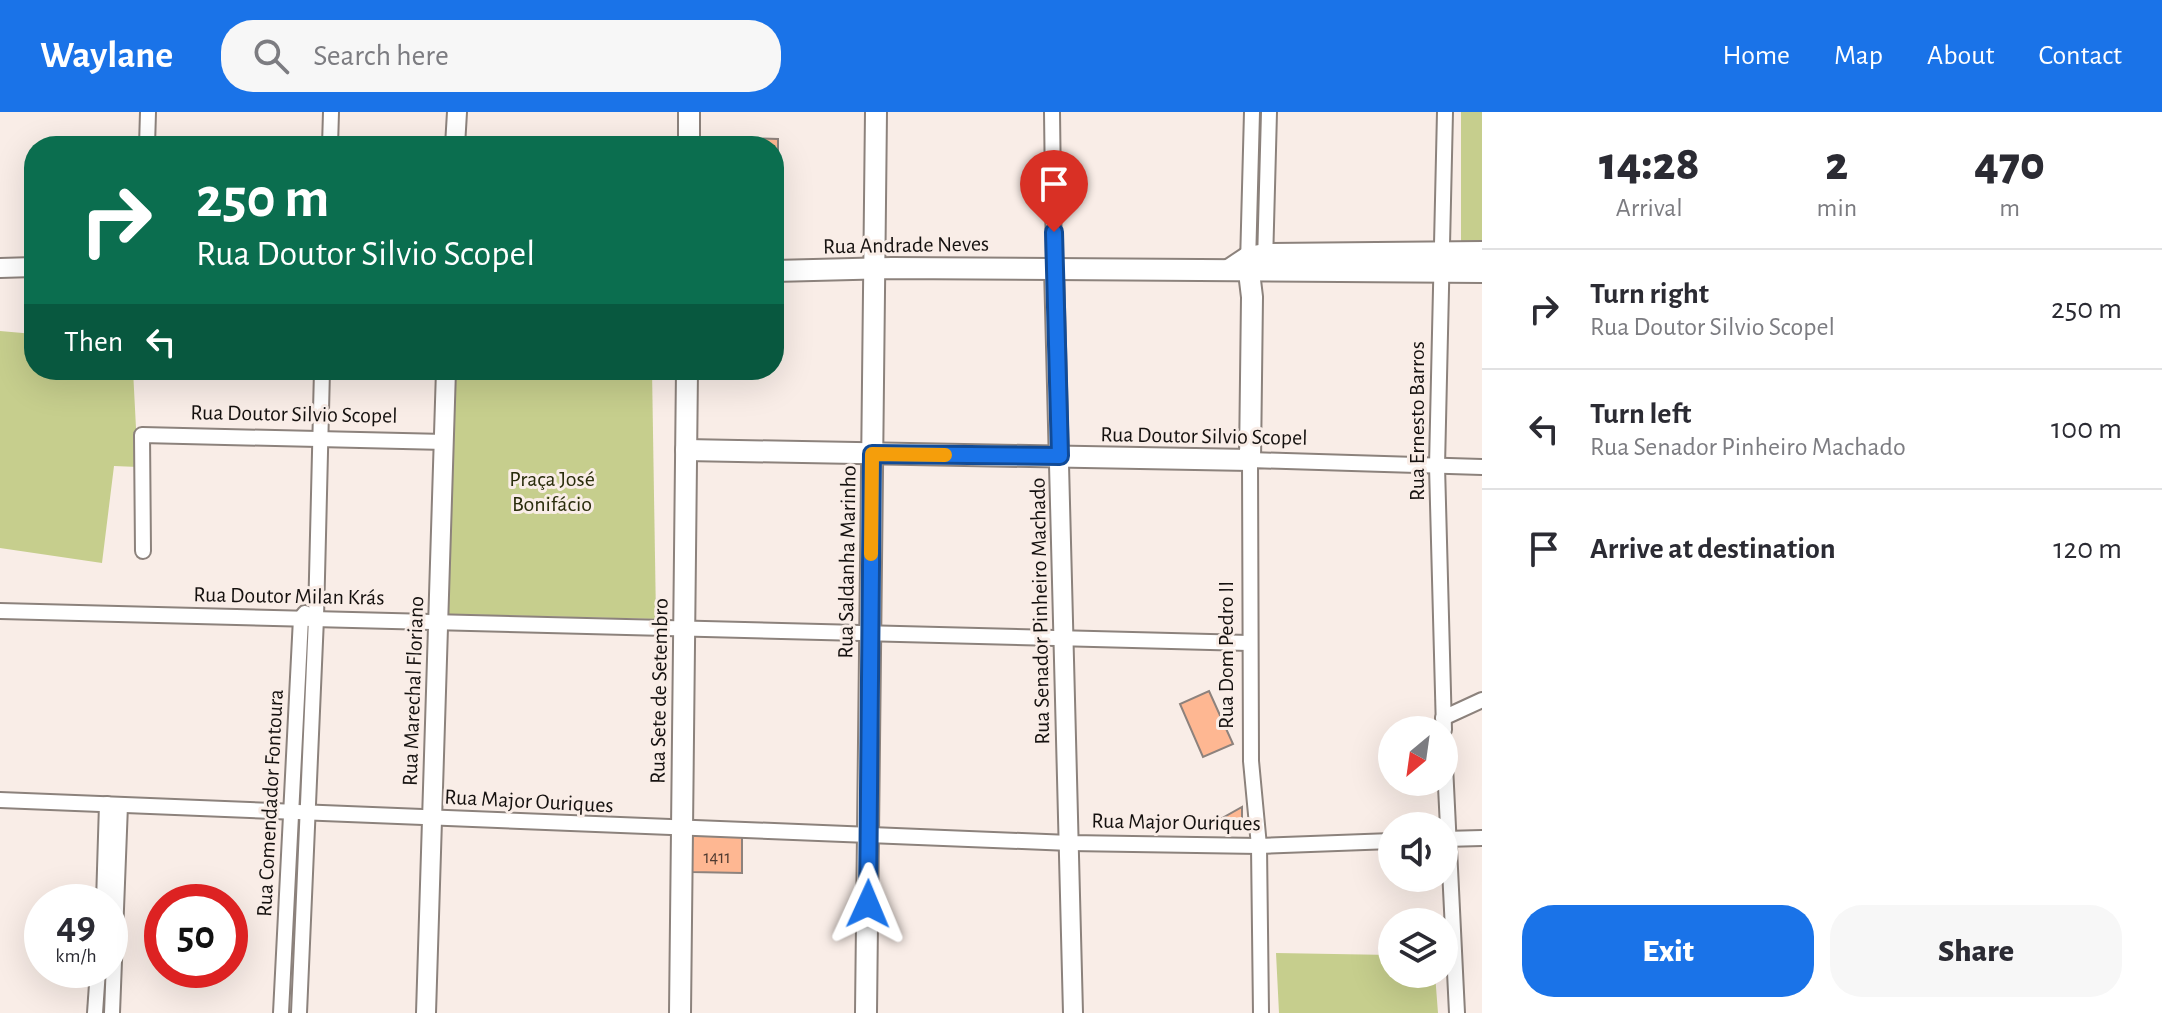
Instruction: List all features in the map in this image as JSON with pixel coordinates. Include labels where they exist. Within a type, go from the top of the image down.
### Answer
[{"type":"main road","points":[[689,112],[689,136]]},
{"type":"main road","name":"Rua Saldanha Marinho","points":[[866,1013],[876,112]]},
{"type":"main road","points":[[1442,262],[1482,252]]},
{"type":"main road","points":[[1442,262],[1482,272]]},
{"type":"main road","name":"Rua Andrade Neves","points":[[784,271],[1442,262]]},
{"type":"main road","name":"Rua Dom Pedro II","points":[[1250,460],[1251,265]]},
{"type":"main road","name":"Rua Sete de Setembro","points":[[680,1013],[687,380]]},
{"type":"main road","name":"Rua Doutor Silvio Scopel","points":[[686,450],[1250,460]]},
{"type":"street","points":[[147,136],[148,112]]},
{"type":"street","points":[[330,136],[331,112]]},
{"type":"street","points":[[456,136],[457,112]]},
{"type":"street","name":"Rua Senador Pinheiro Machado","points":[[1052,112],[1073,1013]]},
{"type":"street","name":"Rua Dom Pedro II","points":[[1251,265],[1252,112]]},
{"type":"street","name":"Rua Dom Pedro II","points":[[1251,265],[1269,112]]},
{"type":"street","name":"Rua Ernesto Barros","points":[[1443,716],[1437,466],[1445,112]]},
{"type":"street","points":[[0,268],[24,267]]},
{"type":"street","name":"Rua Comendador Fontoura","points":[[301,763],[313,686],[322,380]]},
{"type":"street","name":"Rua Marechal Floriano","points":[[426,1013],[446,380]]},
{"type":"street","name":"Rua Doutor Silvio Scopel","points":[[143,551],[142,435],[445,442]]},
{"type":"street","name":"Rua Dom Pedro II","points":[[1250,460],[1251,761],[1259,846],[1261,1013]]},
{"type":"street","name":"Rua Doutor Silvio Scopel","points":[[1250,460],[1482,467]]},
{"type":"street","points":[[301,618],[316,601]]},
{"type":"street","name":"Rua Doutor Milan Krás","points":[[0,611],[1249,643]]},
{"type":"street","name":"Rua Comendador Fontoura","points":[[299,1013],[301,763],[297,686],[301,618]]},
{"type":"street","points":[[297,686],[313,686]]},
{"type":"street","points":[[1456,716],[1482,700]]},
{"type":"street","name":"Rua Major Ouriques","points":[[0,800],[1070,843],[1259,846],[1378,842]]},
{"type":"street","points":[[109,884],[114,805]]},
{"type":"street","name":"Rua Comendador Fontoura","points":[[281,1013],[299,813]]},
{"type":"street","points":[[1458,839],[1482,838]]},
{"type":"street","points":[[1449,892],[1457,1013]]},
{"type":"street","points":[[284,953],[301,955]]},
{"type":"street","points":[[95,1013],[97,988]]},
{"type":"street","points":[[112,988],[112,1013]]},
{"type":"green space","points":[[1461,112],[1482,112],[1482,244],[1461,243]]},
{"type":"green space","points":[[0,331],[24,333],[24,380],[134,380],[138,467],[114,466],[102,563],[0,548]]},
{"type":"green space","name":"Praça José Bonifácio","points":[[454,380],[652,380],[656,619],[447,614]]},
{"type":"green space","points":[[1276,953],[1378,955],[1378,988],[1436,988],[1438,1013],[1279,1013]]},
{"type":"building","points":[[1209,691],[1233,744],[1203,757],[1180,704]]},
{"type":"building","points":[[1242,807],[1242,827],[1210,825]]},
{"type":"building","points":[[692,835],[742,836],[742,873],[692,872]]},
{"type":"slow traffic","points":[[871,554],[872,454],[945,455]]},
{"type":"route","points":[[868,904],[872,454],[1060,456],[1054,232]]}]
